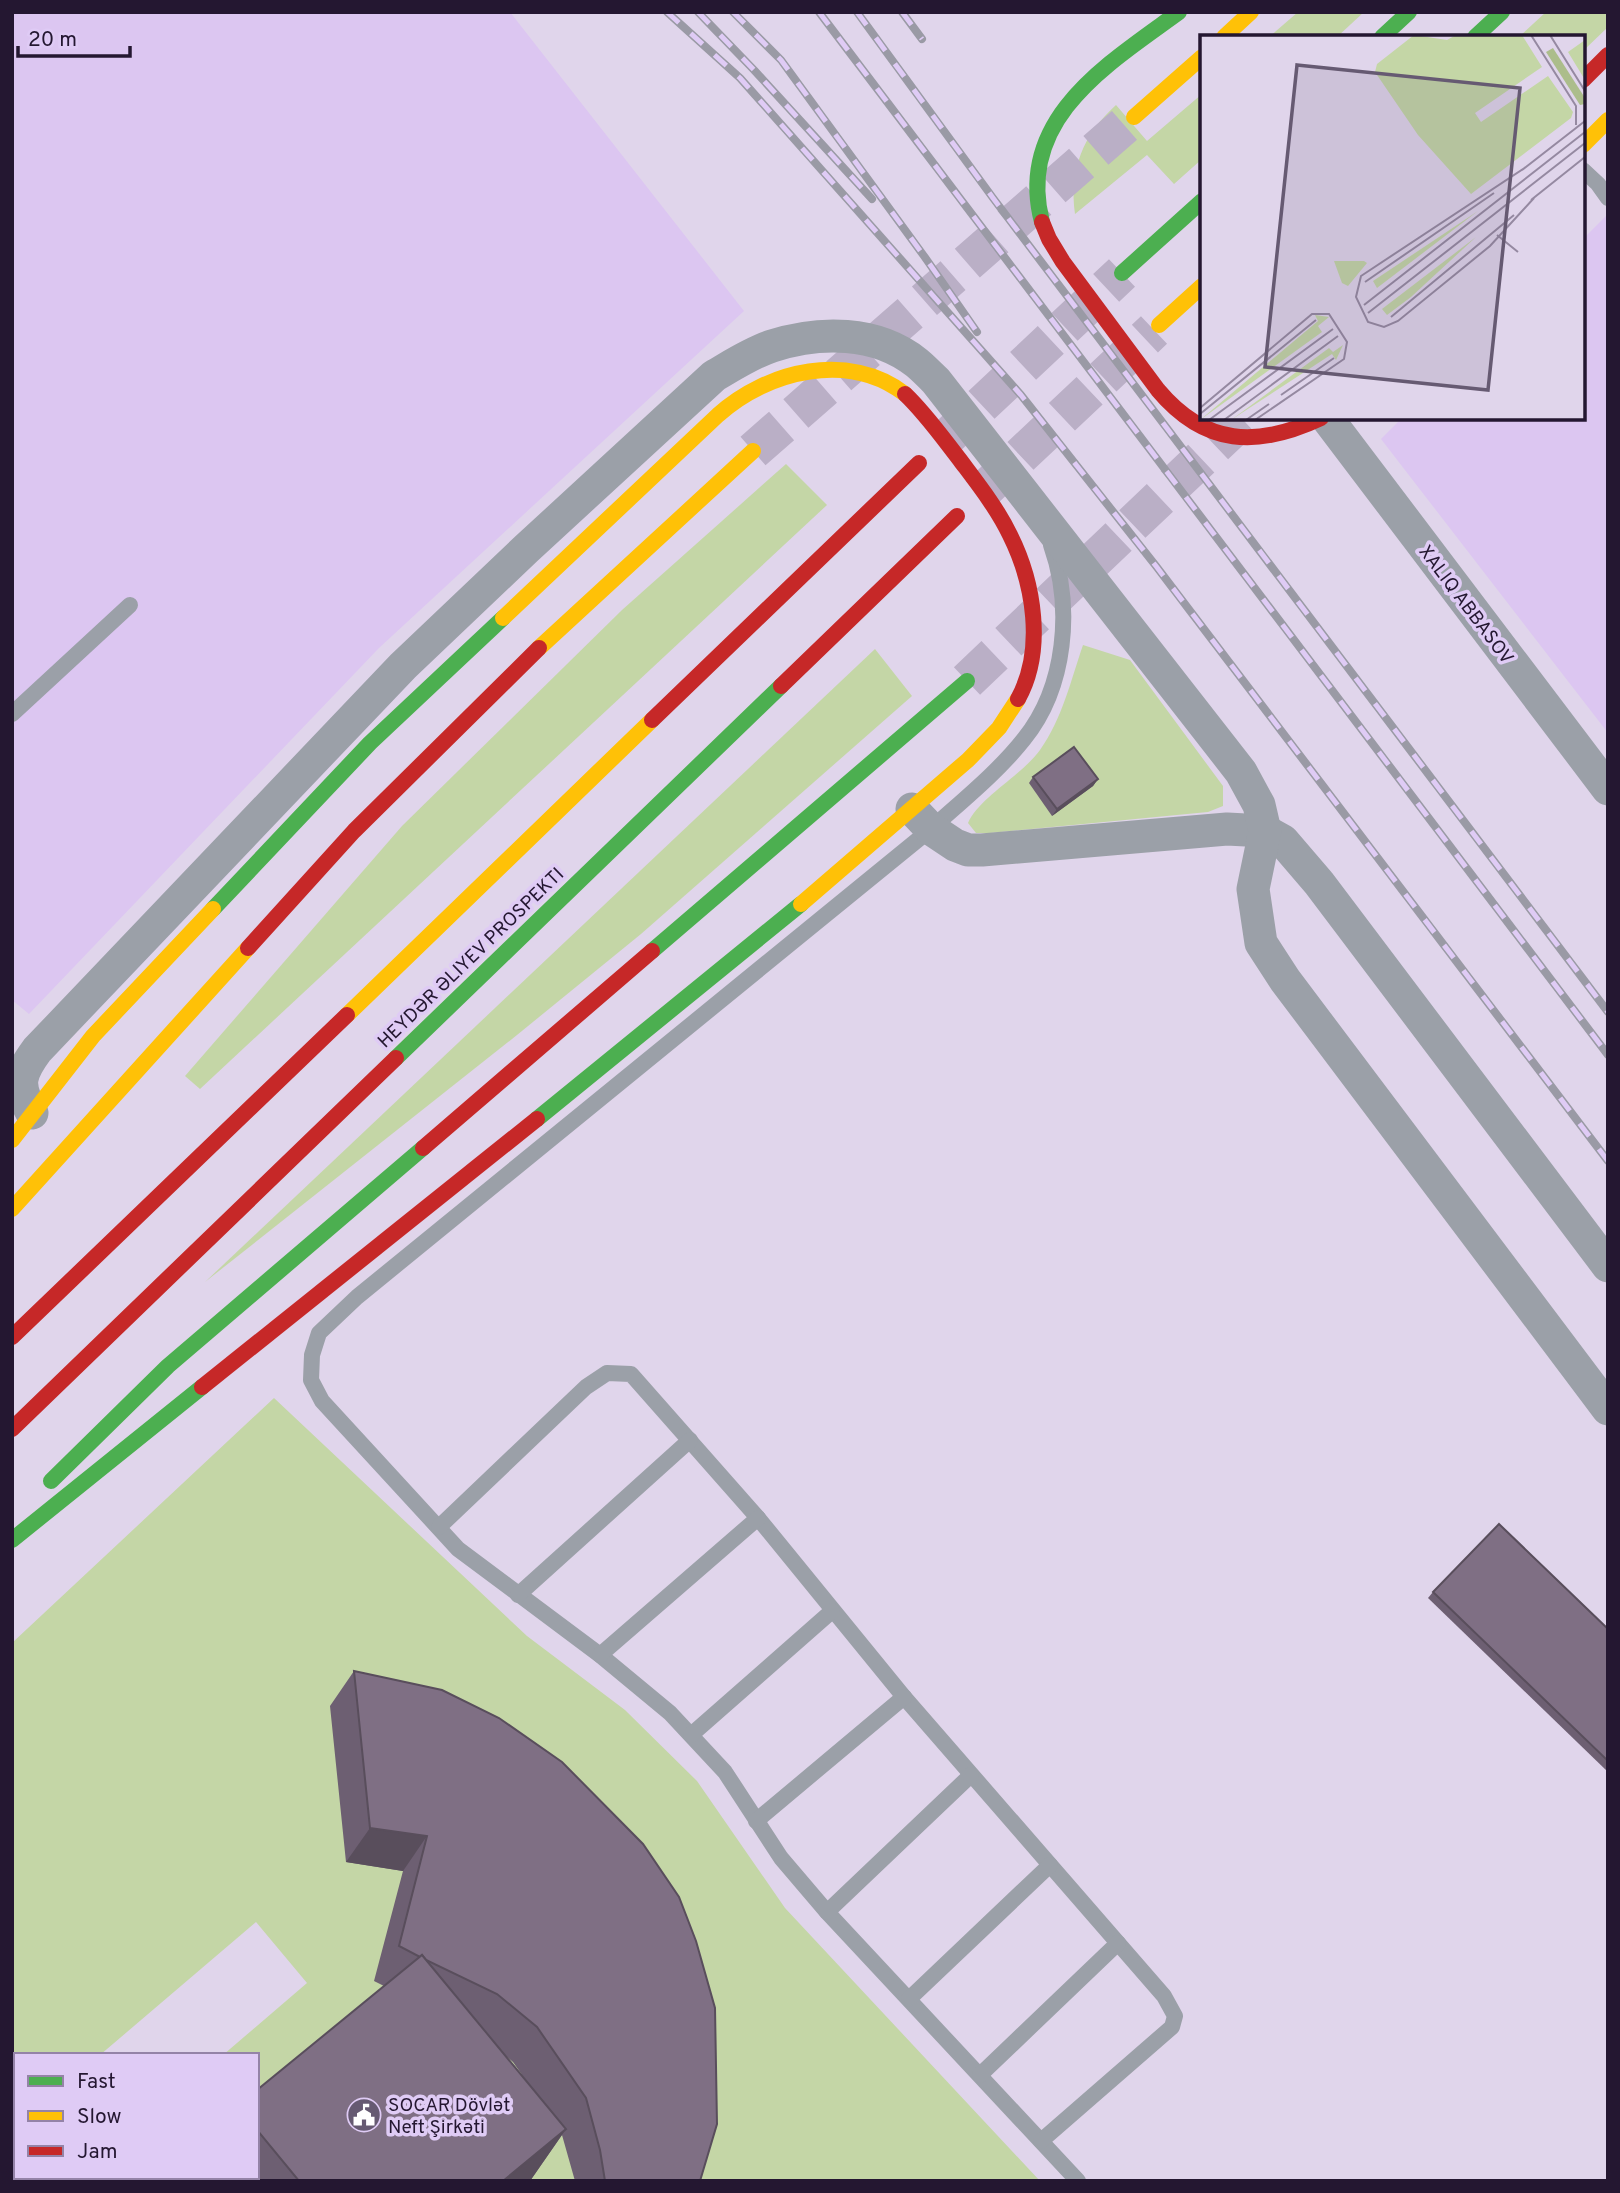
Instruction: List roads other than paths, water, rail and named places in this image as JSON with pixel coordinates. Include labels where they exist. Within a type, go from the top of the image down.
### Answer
[{"type":"main road","points":[[1179,12],[1096,75],[1075,95],[1058,117],[1040,160],[1038,176],[1043,225],[1060,256],[1167,402],[1199,426],[1233,436],[1257,438],[1303,428],[1317,420]]},
{"type":"main road","points":[[1226,35],[1251,12]]},
{"type":"main road","points":[[1384,35],[1409,12]]},
{"type":"main road","points":[[1477,35],[1502,12]]},
{"type":"main road","points":[[1585,78],[1608,55]]},
{"type":"main road","points":[[1135,117],[1200,59]]},
{"type":"main road","points":[[1585,143],[1608,120]]},
{"type":"main road","points":[[1122,273],[1200,203]]},
{"type":"main road","points":[[1159,325],[1200,288]]},
{"type":"main road","points":[[12,1140],[30,1111],[93,1037],[370,743],[735,401],[763,384],[799,373],[828,370],[866,374],[894,386],[914,401],[996,509],[1013,538],[1031,601],[1033,643],[1029,671],[1022,694],[1008,716],[922,819],[731,963],[12,1540]]},
{"type":"main road","points":[[12,1209],[354,831],[409,774],[510,674],[752,451]]},
{"type":"main road","points":[[12,1337],[919,463]]},
{"type":"main road","name":"HEYDƏR ƏLIYEV PROSPEKTI","points":[[12,1429],[957,516]]},
{"type":"main road","points":[[41,1490],[168,1366],[967,681]]},
{"type":"main road","points":[[72,1123],[91,1112],[140,1069]]},
{"type":"street","points":[[30,1111],[22,1096],[21,1076],[37,1051],[403,666],[714,376],[771,346],[822,335],[852,337],[897,351],[916,362],[936,381],[1241,772],[1259,805],[1265,831],[1253,889],[1261,943],[1285,979],[1608,1409]]},
{"type":"street","points":[[1328,420],[1608,789]]},
{"type":"street","points":[[922,819],[954,845],[982,850],[1227,829],[1265,831],[1283,841],[1320,883],[1608,1266]]},
{"type":"lane","points":[[1585,172],[1608,198]]},
{"type":"lane","points":[[1032,506],[1056,558],[1063,603],[1061,650],[1055,678],[1042,711],[1026,737],[1004,762],[922,819],[357,1297],[318,1333],[312,1354],[311,1380],[322,1401],[458,1549],[600,1656],[670,1713],[725,1772],[781,1858],[827,1912],[1078,2181]]},
{"type":"lane","points":[[12,713],[130,604]]},
{"type":"lane","points":[[439,1527],[586,1387],[607,1373],[631,1374],[758,1518],[904,1697],[1164,1996],[1175,2016],[1172,2027],[1041,2141]]},
{"type":"lane","points":[[519,1595],[690,1440]]},
{"type":"lane","points":[[600,1656],[758,1518]]},
{"type":"lane","points":[[691,1735],[832,1611]]},
{"type":"lane","points":[[757,1821],[904,1697]]},
{"type":"lane","points":[[827,1912],[971,1775]]},
{"type":"lane","points":[[909,2000],[1050,1865]]},
{"type":"lane","points":[[980,2075],[1118,1943]]},
{"type":"tunnel","points":[[753,451],[1134,117]]},
{"type":"tunnel","points":[[940,444],[1122,273]]},
{"type":"tunnel","points":[[979,495],[1154,330]]},
{"type":"tunnel","points":[[967,681],[1242,420]]},
{"type":"railway","points":[[667,12],[740,78],[1021,395],[1156,566],[1608,1161]]},
{"type":"railway","points":[[698,12],[872,199]]},
{"type":"railway","points":[[733,12],[781,60],[977,332]]},
{"type":"railway","points":[[819,12],[1608,1055]]},
{"type":"railway","points":[[857,12],[993,198],[1608,1012]]},
{"type":"railway","points":[[902,12],[922,39]]},
{"type":"place","name":"SOCAR Dövlət Neft Şirkəti","points":[[364,2115]]}]
